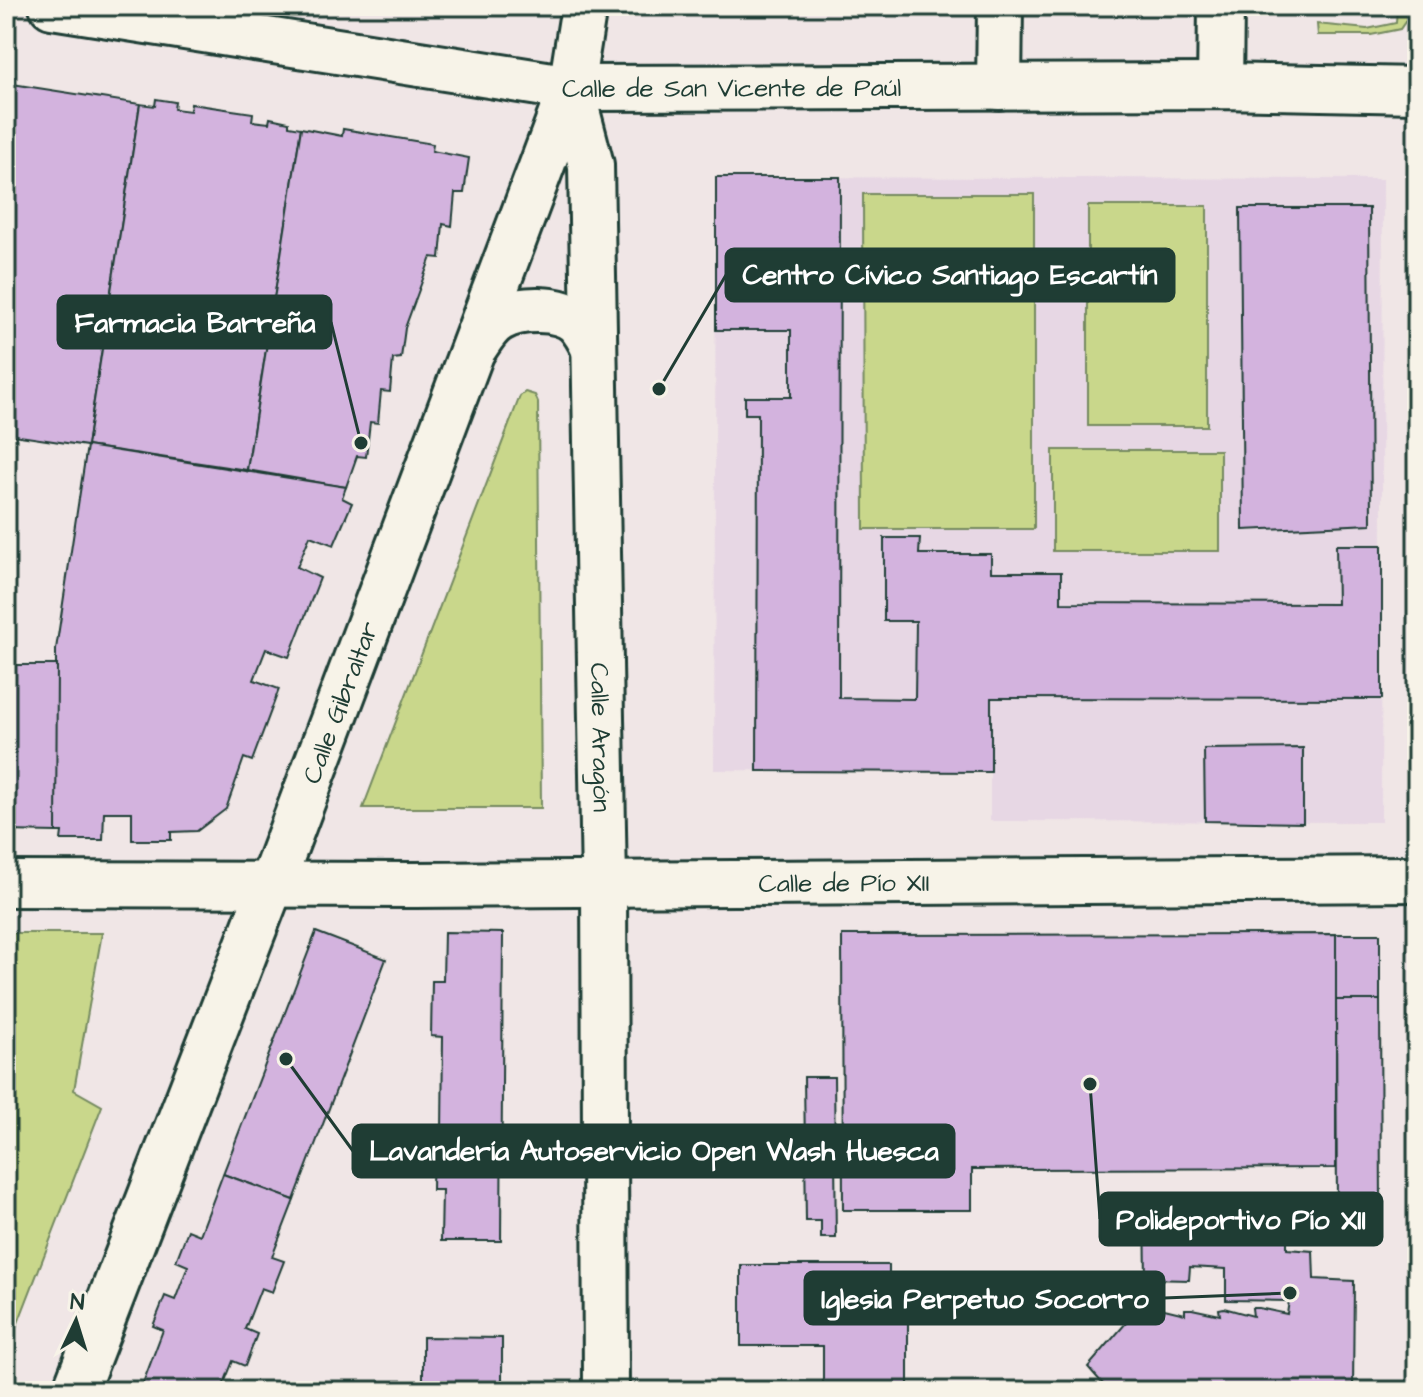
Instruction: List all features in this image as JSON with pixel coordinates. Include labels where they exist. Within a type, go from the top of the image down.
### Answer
[{"type":"street","name":"Calle de San Vicente de Paúl","points":[[52,6],[217,19],[571,88],[1220,86],[1417,90]]},
{"type":"street","name":"Calle Gibraltar","points":[[75,1391],[271,885],[571,88],[584,6]]},
{"type":"street","points":[[999,87],[1000,6]]},
{"type":"street","points":[[1220,86],[1221,6]]},
{"type":"street","name":"Calle Aragón","points":[[571,88],[591,165],[604,884],[606,1391]]},
{"type":"street","points":[[472,351],[497,320],[532,309],[575,320],[594,349]]},
{"type":"street","name":"Calle de Pío XII","points":[[6,884],[1417,879]]},
{"type":"shaded area","points":[[716,177],[1383,179],[1381,822],[990,821],[990,772],[714,770]]},
{"type":"green space","points":[[1397,6],[1416,6],[1400,29],[1371,35],[1318,35],[1317,24],[1367,29],[1396,23]]},
{"type":"green space","points":[[863,194],[1034,194],[1034,529],[864,529]]},
{"type":"green space","points":[[1088,206],[1207,206],[1207,426],[1088,426]]},
{"type":"green space","points":[[525,392],[535,395],[538,402],[541,808],[363,808],[520,396]]},
{"type":"green space","points":[[1053,450],[1220,450],[1220,551],[1053,551]]},
{"type":"green space","points":[[6,933],[102,933],[74,1090],[102,1106],[6,1354]]},
{"type":"building","points":[[6,83],[140,104],[87,446],[6,434]]},
{"type":"building","points":[[156,99],[175,102],[174,109],[190,111],[191,104],[253,113],[252,121],[269,123],[270,118],[301,128],[247,470],[87,446],[140,104],[155,106]]},
{"type":"building","points":[[301,128],[342,136],[343,129],[433,144],[432,151],[469,158],[464,193],[455,193],[452,226],[443,224],[440,258],[431,257],[405,328],[401,358],[393,359],[390,392],[381,391],[378,423],[370,422],[366,457],[357,456],[346,487],[247,470]]},
{"type":"building","points":[[716,177],[840,177],[839,698],[915,699],[916,621],[884,621],[884,538],[920,538],[919,554],[991,554],[991,572],[1061,572],[1061,603],[1337,604],[1336,545],[1382,545],[1382,699],[991,698],[991,772],[757,771],[758,414],[745,414],[745,397],[791,397],[791,330],[716,330]]},
{"type":"building","points":[[1240,208],[1369,208],[1371,524],[1243,530]]},
{"type":"building","points":[[87,446],[346,487],[342,498],[352,503],[334,545],[310,536],[297,567],[320,578],[289,657],[266,649],[254,680],[279,689],[252,761],[244,758],[226,809],[197,831],[171,832],[171,840],[132,840],[132,812],[104,812],[103,840],[61,840],[62,832],[56,832],[56,649]]},
{"type":"building","points":[[6,665],[57,665],[56,832],[6,831]]},
{"type":"building","points":[[1303,748],[1303,823],[1205,821],[1204,749]]},
{"type":"building","points":[[316,932],[386,959],[294,1200],[223,1174]]},
{"type":"building","points":[[444,932],[503,933],[501,1241],[441,1241],[442,1190],[432,1190],[433,1134],[442,1134],[443,1037],[431,1036],[432,981],[443,981]]},
{"type":"building","points":[[1336,934],[1336,1168],[972,1169],[972,1210],[843,1210],[842,935]]},
{"type":"building","points":[[1336,934],[1380,934],[1380,1000],[1336,1000]]},
{"type":"building","points":[[1336,1000],[1380,1000],[1381,1211],[1337,1211]]},
{"type":"building","points":[[804,1077],[834,1077],[836,1238],[821,1238],[821,1221],[806,1221]]},
{"type":"building","points":[[223,1174],[294,1200],[272,1257],[284,1261],[272,1292],[261,1288],[245,1329],[257,1334],[245,1366],[233,1361],[221,1391],[140,1391],[163,1330],[153,1326],[165,1296],[175,1300],[188,1266],[176,1261],[188,1230],[200,1235]]},
{"type":"building","points":[[1206,1206],[1205,1215],[1227,1215],[1226,1237],[1257,1238],[1257,1234],[1287,1233],[1287,1249],[1313,1251],[1314,1279],[1354,1281],[1353,1391],[1109,1391],[1088,1367],[1133,1315],[1133,1286],[1159,1286],[1160,1308],[1185,1314],[1185,1309],[1192,1309],[1220,1315],[1219,1309],[1224,1308],[1253,1316],[1252,1308],[1259,1308],[1287,1314],[1289,1301],[1226,1300],[1226,1269],[1190,1267],[1189,1280],[1146,1279],[1145,1207]]},
{"type":"building","points":[[741,1265],[889,1265],[889,1280],[908,1281],[908,1391],[823,1391],[823,1346],[741,1346]]},
{"type":"building","points":[[423,1337],[502,1338],[502,1391],[423,1391]]},
{"type":"place","name":"Centro Cívico Santiago Escartín","points":[[659,389]]},
{"type":"place","name":"Farmacia Barreña","points":[[361,443]]},
{"type":"place","name":"Lavandería Autoservicio Open Wash Huesca","points":[[286,1059]]},
{"type":"place","name":"Polideportivo Pío XII","points":[[1090,1084]]},
{"type":"place","name":"Iglesia Perpetuo Socorro","points":[[1290,1293]]}]
